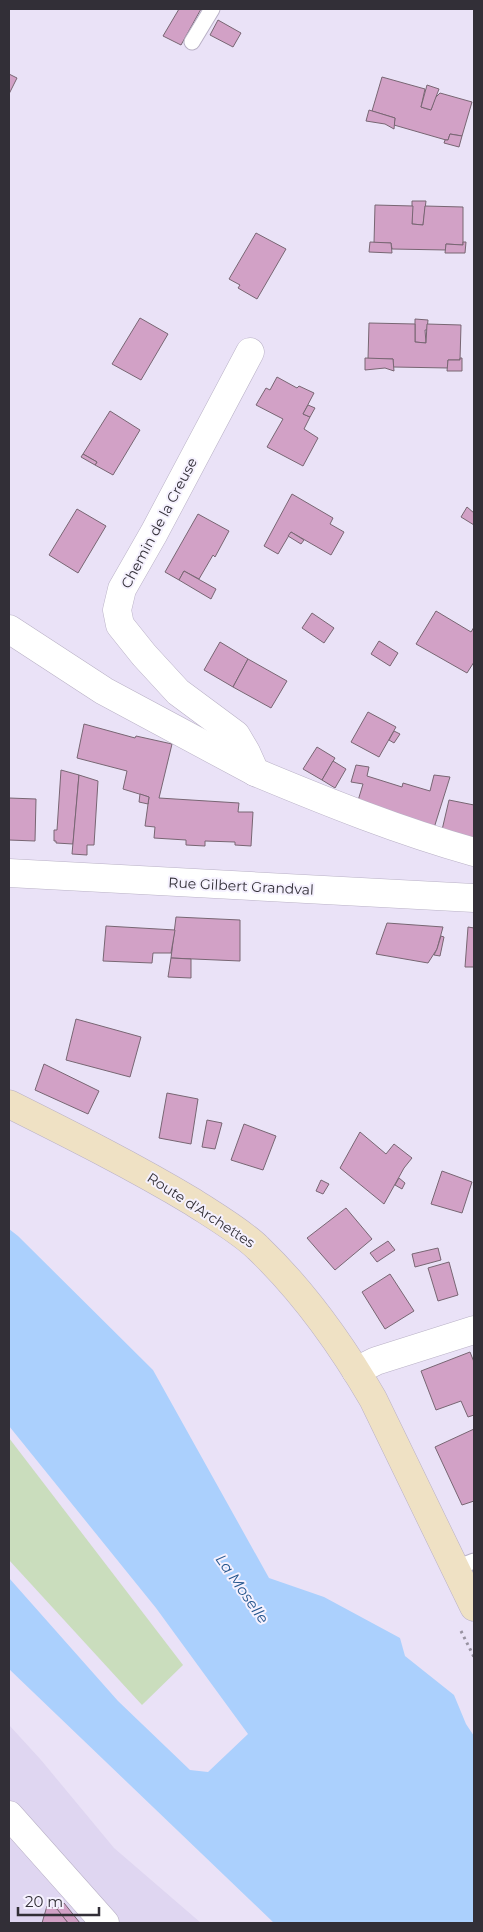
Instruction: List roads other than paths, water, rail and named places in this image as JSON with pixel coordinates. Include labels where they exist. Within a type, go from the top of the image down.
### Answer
[{"type":"street","name":"Chemin de la Creuse","points":[[250,352],[154,533],[122,589],[117,610],[120,624],[144,655],[178,692],[236,735],[255,772]]},
{"type":"street","points":[[9,628],[104,690],[255,772],[343,809],[440,843],[474,852]]},
{"type":"street","name":"Rue Gilbert Grandval","points":[[9,873],[474,898]]},
{"type":"street","name":"Route d'Archettes","points":[[9,1104],[149,1176],[209,1212],[257,1246],[306,1299],[356,1370],[465,1565],[474,1607]]},
{"type":"street","points":[[356,1370],[376,1361],[474,1330]]},
{"type":"street","points":[[9,1815],[105,1923]]},
{"type":"lane","points":[[192,42],[212,9]]},
{"type":"water","name":"La Moselle","points":[[9,1229],[153,1370],[269,1578],[324,1597],[400,1638],[405,1656],[454,1695],[466,1724],[474,1736],[474,1923],[274,1923],[9,1669],[9,1578],[118,1701],[190,1770],[208,1772],[248,1734],[156,1608],[9,1426]]}]
